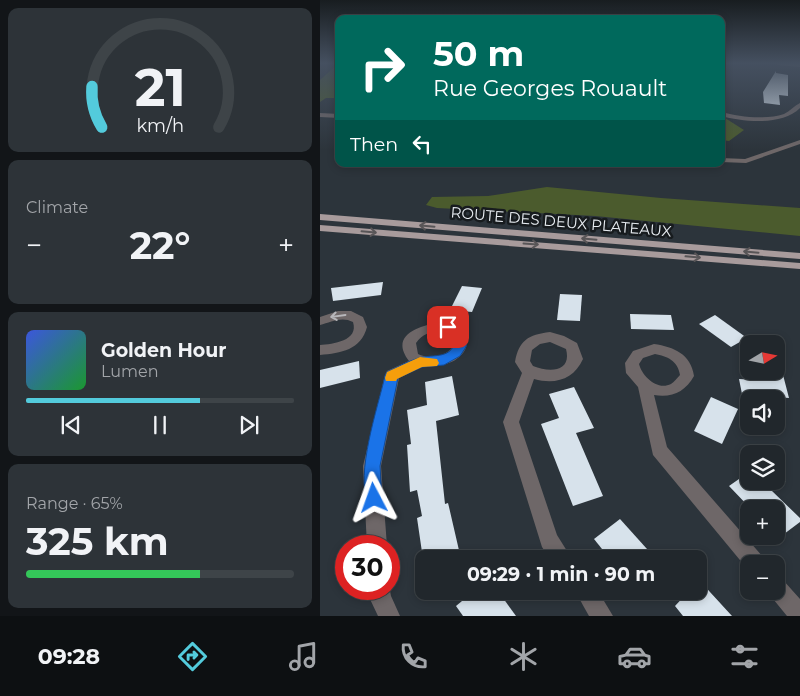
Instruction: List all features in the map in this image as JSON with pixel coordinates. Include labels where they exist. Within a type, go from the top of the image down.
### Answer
[{"type":"main road","name":"ROUTE DES DEUX PLATEAUX","points":[[320,217],[800,256]]},
{"type":"main road","name":"ROUTE DES DEUX PLATEAUX","points":[[320,228],[800,266]]},
{"type":"street","points":[[725,115],[740,118],[790,114],[800,105]]},
{"type":"street","points":[[320,115],[335,116]]},
{"type":"street","points":[[725,160],[746,161],[800,142]]},
{"type":"street","points":[[320,321],[337,315],[353,316],[362,324],[362,329],[354,340],[347,345],[338,349],[320,350]]},
{"type":"street","points":[[376,535],[372,466],[392,376],[420,362]]},
{"type":"street","points":[[530,371],[511,422],[549,540],[556,550]]},
{"type":"street","points":[[645,386],[659,450],[748,555]]},
{"type":"street","points":[[785,598],[800,615]]},
{"type":"street","points":[[381,600],[389,616]]},
{"type":"street","points":[[591,600],[602,616]]},
{"type":"green space","points":[[320,92],[335,92],[335,98],[326,98],[320,102]]},
{"type":"green space","points":[[725,118],[744,130],[729,141],[725,140]]},
{"type":"green space","points":[[547,187],[661,198],[800,208],[800,236],[595,216],[437,208],[426,205],[432,197],[488,196]]},
{"type":"building","points":[[763,92],[788,92],[788,96],[779,95],[780,105],[764,103]]},
{"type":"building","points":[[383,282],[381,295],[333,301],[331,288]]},
{"type":"building","points":[[462,286],[482,288],[472,312],[450,310]]},
{"type":"building","points":[[560,294],[582,295],[580,321],[557,320]]},
{"type":"building","points":[[630,314],[671,315],[674,330],[631,329]]},
{"type":"building","points":[[715,315],[743,335],[740,335],[740,342],[731,347],[699,324]]},
{"type":"building","points":[[359,361],[360,378],[320,388],[320,370]]},
{"type":"building","points":[[452,376],[459,415],[436,421],[445,504],[448,503],[459,550],[422,550],[417,518],[422,516],[417,490],[410,492],[407,445],[411,444],[407,410],[427,405],[425,382]]},
{"type":"building","points":[[739,379],[784,380],[789,398],[785,398],[785,390],[741,390]]},
{"type":"building","points":[[574,387],[594,428],[576,433],[603,496],[573,506],[541,424],[559,418],[549,394]]},
{"type":"building","points":[[711,397],[738,409],[722,444],[694,431]]},
{"type":"building","points":[[740,478],[740,490],[773,490],[772,491],[781,500],[742,500],[729,486]]},
{"type":"building","points":[[785,504],[800,518],[800,522],[785,533]]},
{"type":"building","points":[[620,519],[648,550],[603,550],[594,539]]},
{"type":"building","points":[[707,589],[732,616],[683,616],[675,606],[681,600],[707,600]]},
{"type":"building","points":[[463,600],[504,600],[516,616],[463,616],[456,606]]},
{"type":"slow traffic","points":[[391,378],[420,362],[432,363]]},
{"type":"route","points":[[374,498],[372,466],[392,376],[420,362],[439,362],[455,353],[460,347],[461,340],[459,335],[448,327]]}]
